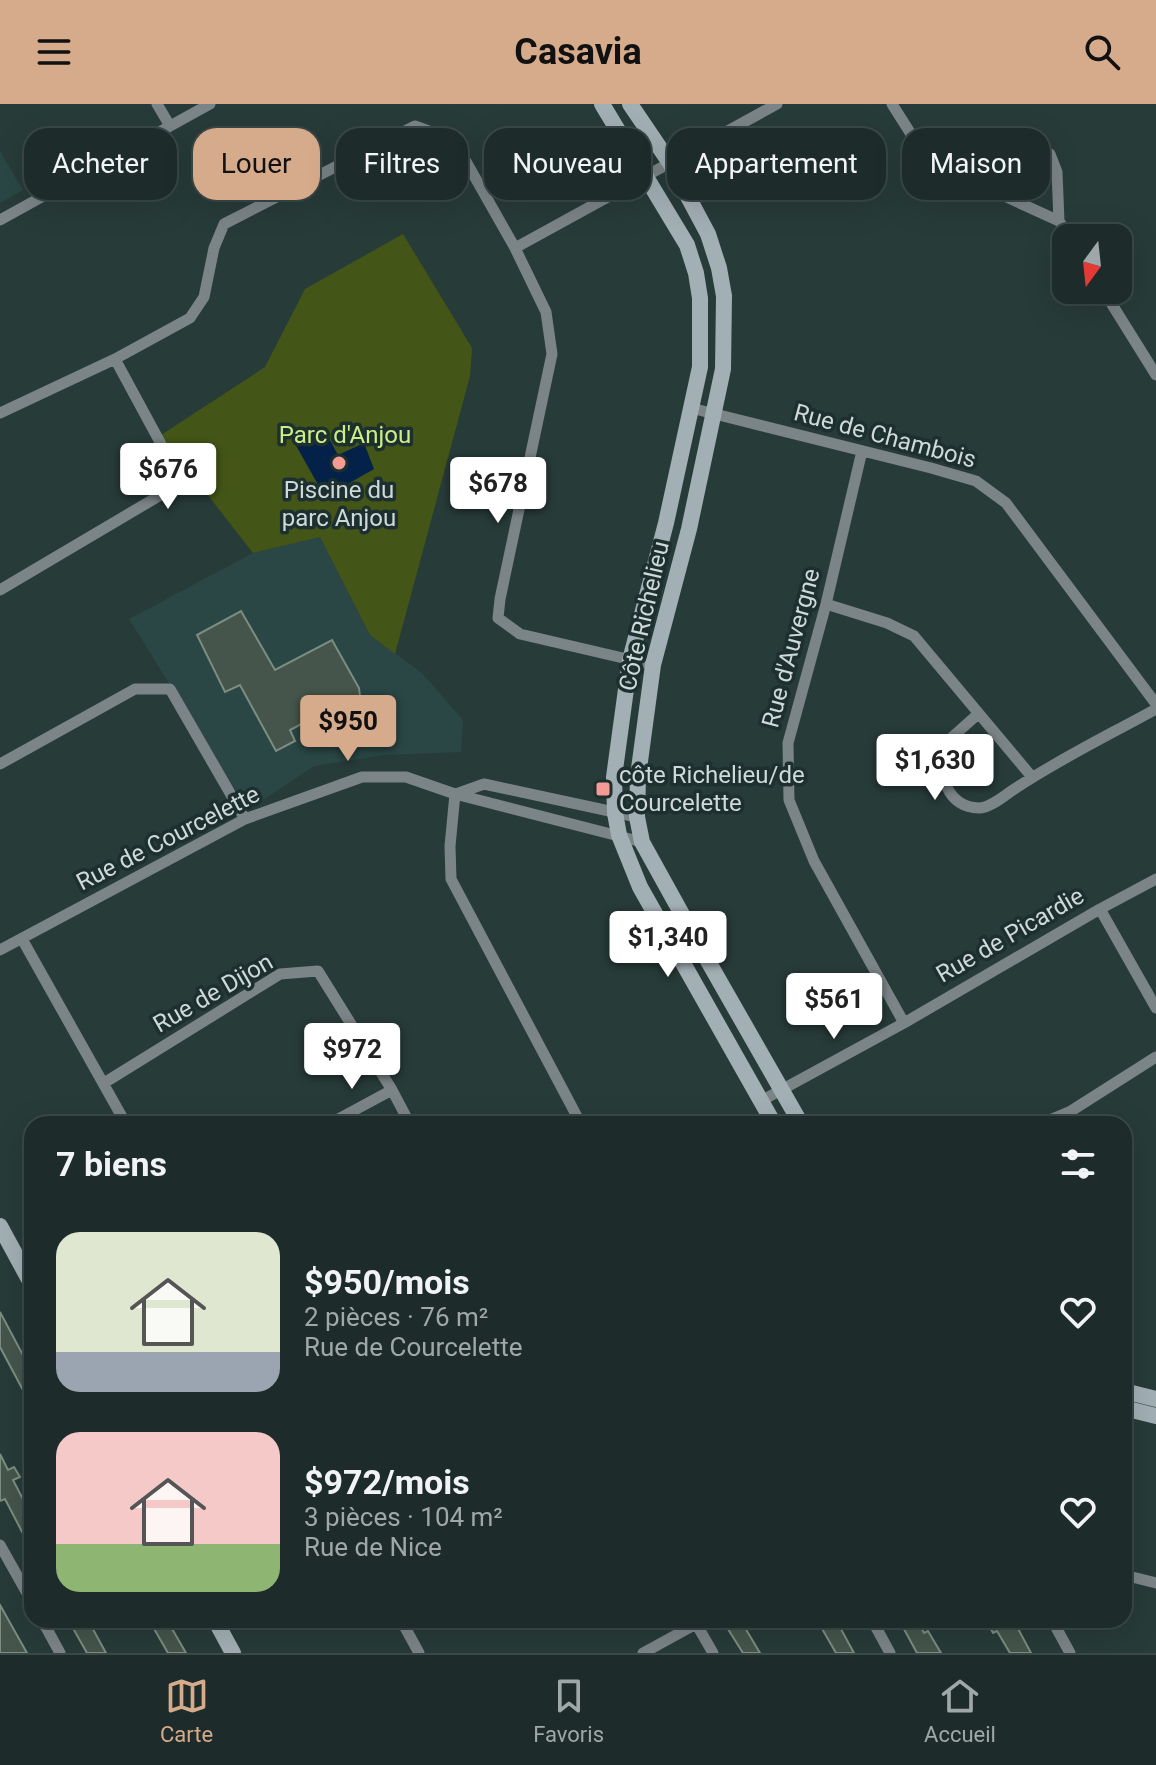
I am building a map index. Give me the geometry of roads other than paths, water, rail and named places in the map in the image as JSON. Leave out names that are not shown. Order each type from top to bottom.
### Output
[{"type":"street","points":[[157,104],[170,126]]},
{"type":"street","points":[[0,220],[210,104]]},
{"type":"street","name":"Côte Richelieu","points":[[602,104],[617,128]]},
{"type":"street","name":"Côte Richelieu","points":[[630,104],[667,159]]},
{"type":"street","points":[[733,128],[777,104]]},
{"type":"street","points":[[892,104],[907,128]]},
{"type":"street","points":[[0,413],[115,359],[190,318],[204,297],[214,248],[224,224],[415,126],[445,137],[464,158],[515,248],[546,312],[552,354],[498,618],[520,634],[653,665]]},
{"type":"street","points":[[1050,154],[1057,172],[1061,224]]},
{"type":"street","name":"Côte Richelieu","points":[[651,183],[687,245],[696,273],[700,298],[700,367],[666,523],[630,660],[614,777],[615,813],[619,835],[647,900],[769,1116]]},
{"type":"street","points":[[515,248],[603,200]]},
{"type":"street","name":"Côte Richelieu","points":[[690,200],[708,234],[719,268],[724,296],[723,369],[689,529],[653,665],[638,776],[637,817],[642,842],[796,1116]]},
{"type":"street","points":[[1013,200],[1059,221]]},
{"type":"street","points":[[1112,304],[1156,375]]},
{"type":"street","points":[[0,590],[169,490],[174,468],[115,359]]},
{"type":"street","name":"Rue de Chambois","points":[[691,408],[976,481],[1006,503],[1156,706]]},
{"type":"street","name":"Rue d'Auvergne","points":[[862,451],[826,604],[788,743],[789,800],[814,861],[904,1023]]},
{"type":"street","points":[[826,604],[887,623],[914,636],[1032,777]]},
{"type":"street","points":[[0,764],[135,689],[170,689],[245,819]]},
{"type":"street","points":[[978,714],[940,748],[941,774],[958,802],[983,808],[1156,706]]},
{"type":"street","name":"Rue de Courcelette","points":[[0,950],[245,819],[362,777],[406,777],[455,794],[642,842]]},
{"type":"street","points":[[577,1116],[451,879],[450,846],[455,794],[484,784],[637,817]]},
{"type":"street","name":"Rue de Picardie","points":[[761,1101],[1156,879]]},
{"type":"street","points":[[1100,909],[1156,1008]]},
{"type":"street","points":[[22,939],[122,1116]]},
{"type":"street","name":"Rue de Dijon","points":[[104,1083],[280,974],[318,971],[406,1116]]},
{"type":"street","points":[[1059,1116],[1156,1057]]},
{"type":"street","points":[[344,1116],[392,1090]]},
{"type":"street","points":[[1069,1116],[1071,1111]]},
{"type":"street","points":[[0,1226],[24,1270]]},
{"type":"street","points":[[1132,1395],[1155,1408]]},
{"type":"street","points":[[1132,1408],[1155,1408]]},
{"type":"street","points":[[0,1545],[24,1588]]},
{"type":"street","points":[[1132,1577],[1156,1583]]},
{"type":"street","points":[[46,1628],[60,1653]]},
{"type":"street","points":[[219,1628],[233,1653]]},
{"type":"street","points":[[406,1628],[419,1653]]},
{"type":"street","points":[[643,1653],[685,1628]]},
{"type":"street","points":[[698,1628],[713,1653]]},
{"type":"street","points":[[876,1628],[890,1653]]},
{"type":"street","points":[[1056,1628],[1070,1653]]},
{"type":"water","name":"Piscine du parc Anjou","points":[[323,427],[338,455],[364,443],[374,469],[325,497],[294,442]]},
{"type":"place","name":"Piscine du parc Anjou","points":[[339,463]]},
{"type":"place","name":"côte Richelieu/de Courcelette","points":[[603,789]]},
{"type":"park label","name":"Parc d'Anjou","points":[[345,435]]}]
